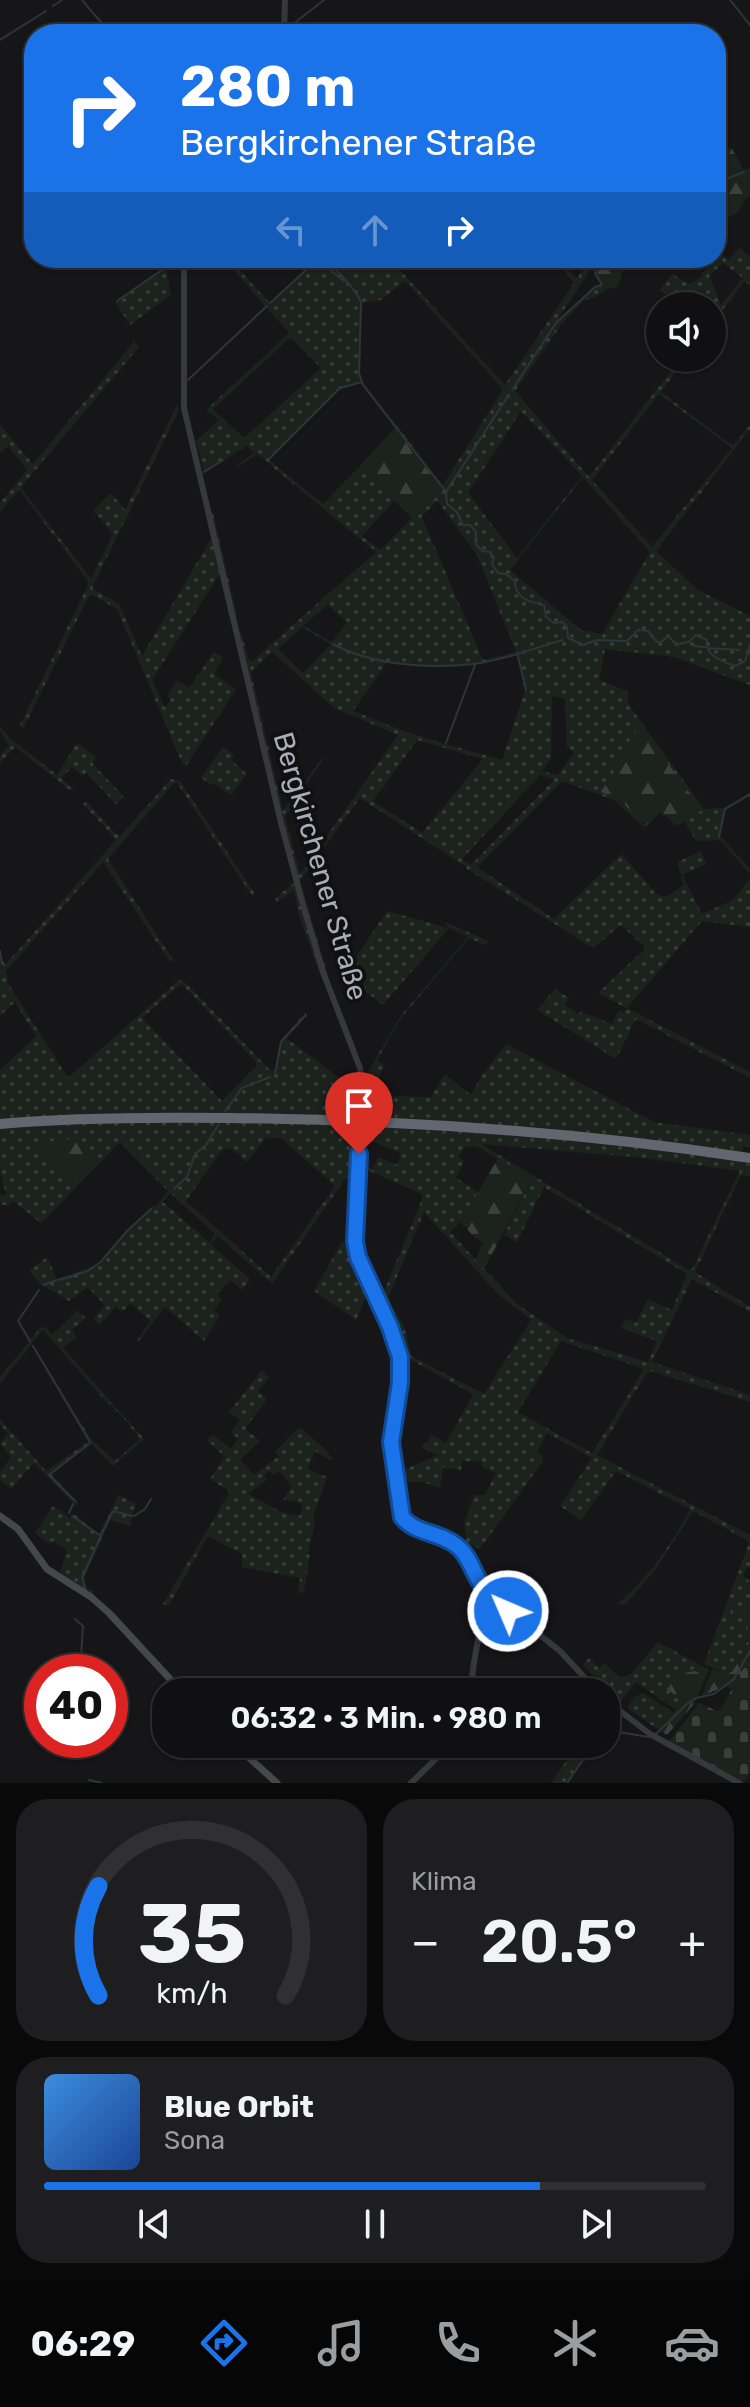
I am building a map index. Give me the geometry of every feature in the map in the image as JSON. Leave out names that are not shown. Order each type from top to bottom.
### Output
[{"type":"highway","points":[[0,1117],[112,1112],[337,1113],[518,1124],[750,1151]]},
{"type":"highway","points":[[0,1124],[224,1114],[487,1128],[750,1158]]},
{"type":"main road","points":[[0,1516],[18,1529],[47,1569],[91,1597],[109,1613],[169,1678]]},
{"type":"main road","points":[[249,1758],[277,1783]]},
{"type":"street","points":[[284,24],[285,0]]},
{"type":"street","name":"Bergkirchener Straße","points":[[184,268],[184,408],[281,823],[314,945],[360,1068],[363,1087],[355,1241],[362,1270],[390,1327],[400,1357],[400,1383],[391,1442],[400,1510],[408,1524],[457,1545],[491,1597]]},
{"type":"street","points":[[472,1678],[485,1607],[491,1597],[560,1651],[585,1678]]},
{"type":"street","points":[[620,1710],[654,1736],[739,1783]]},
{"type":"street","points":[[411,1783],[437,1758]]},
{"type":"green space","points":[[731,147],[744,170],[750,168],[750,196],[738,212],[726,218],[726,150]]},
{"type":"green space","points":[[739,248],[750,256],[750,284],[744,282],[726,306],[726,299],[743,278],[726,265],[726,258],[729,260]]},
{"type":"green space","points":[[166,268],[171,295],[130,325],[115,302]]},
{"type":"green space","points":[[232,268],[238,268],[270,303],[306,268],[398,268],[505,385],[574,283],[561,268],[567,268],[578,277],[584,268],[591,268],[557,320],[595,286],[601,285],[606,290],[584,300],[561,325],[515,391],[589,477],[670,372],[676,372],[661,392],[733,446],[750,425],[656,551],[698,590],[750,616],[750,685],[674,657],[605,649],[599,680],[627,691],[629,705],[704,809],[723,808],[750,793],[750,796],[725,810],[720,836],[750,869],[750,874],[720,840],[696,841],[683,819],[701,811],[614,771],[616,797],[646,829],[614,800],[562,781],[477,867],[554,919],[621,854],[658,895],[666,897],[684,885],[677,862],[701,851],[706,864],[682,875],[702,914],[733,900],[750,878],[750,927],[702,921],[627,1008],[750,1072],[750,1078],[636,1019],[616,1059],[537,1010],[555,989],[569,998],[565,1005],[578,1014],[581,1012],[612,1024],[619,1010],[623,1012],[626,1008],[598,993],[646,948],[621,925],[593,948],[360,798],[300,881],[328,975],[321,977],[299,915],[294,891],[277,902],[275,898],[294,883],[234,634],[241,632],[249,660],[252,661],[376,552],[257,454],[238,467],[254,453],[247,446],[204,473],[196,441],[219,420],[206,410],[289,333]],"holes":[[[405,281],[503,389],[443,485],[363,382],[360,373],[362,303],[381,300]],[[291,337],[321,368],[244,438],[213,409]],[[361,383],[441,487],[381,550],[362,536],[394,501],[359,467],[323,504],[269,460],[340,389]],[[659,394],[732,448],[652,547],[592,480]],[[521,411],[582,476],[517,558],[468,493]],[[583,477],[650,552],[602,634],[581,630],[510,570]],[[437,500],[477,555],[516,652],[483,660],[422,517]],[[328,605],[347,623],[332,642],[303,626]],[[302,627],[331,644],[303,673],[278,649]],[[272,652],[334,708],[398,735],[300,874],[285,816],[324,759],[283,811],[251,672]],[[517,654],[525,690],[502,760],[446,744],[476,665]],[[388,661],[418,666],[474,665],[445,744],[353,711]],[[552,696],[565,699],[567,747],[574,752],[558,775],[542,771],[551,758]],[[417,740],[483,759],[422,833],[373,801]],[[540,775],[553,779],[471,865],[462,859]]]},
{"type":"green space","points":[[591,268],[626,268],[618,286],[606,290]]},
{"type":"green space","points":[[708,268],[718,268],[709,276],[716,292],[660,290],[672,274],[689,284],[703,276]]},
{"type":"green space","points":[[133,340],[139,347],[22,489],[91,579],[113,534],[93,510],[111,493],[125,510],[178,403],[178,412],[92,588],[119,604],[142,656],[211,539],[206,517],[213,512],[237,616],[230,618],[219,575],[152,680],[165,708],[171,699],[167,696],[177,680],[189,688],[214,652],[223,658],[214,674],[236,689],[186,766],[182,763],[117,609],[92,595],[23,729],[20,725],[88,581],[20,491],[0,512],[0,503],[27,470],[8,446],[0,453],[0,425],[33,464]]},
{"type":"green space","points":[[395,428],[441,487],[412,518],[359,467]]},
{"type":"green space","points":[[640,725],[702,810],[677,826],[661,812],[646,826],[619,799],[601,792],[614,772],[610,767]]},
{"type":"green space","points":[[0,726],[11,739],[57,775],[77,743],[96,757],[92,763],[124,797],[116,804],[86,772],[83,776],[72,767],[61,778],[73,788],[71,791],[15,747],[0,763],[0,756],[9,745]]},
{"type":"green space","points":[[223,747],[234,755],[231,760],[247,774],[231,795],[201,778]]},
{"type":"green space","points":[[171,779],[180,781],[255,894],[252,896],[177,783],[174,783],[108,859],[173,960],[170,962],[103,862],[6,971],[8,983],[68,1078],[179,980],[186,983],[271,1071],[275,1069],[280,1041],[306,1012],[307,1015],[286,1038],[349,1085],[364,1079],[400,1017],[468,937],[449,928],[383,1005],[344,975],[387,911],[448,928],[445,922],[489,941],[485,945],[469,938],[401,1018],[377,1060],[385,1066],[371,1091],[384,1096],[431,1097],[445,1074],[471,1095],[506,1044],[654,1122],[750,1135],[750,1147],[743,1146],[741,1162],[750,1164],[750,1176],[741,1175],[695,1272],[750,1307],[750,1312],[692,1279],[652,1362],[750,1395],[750,1402],[651,1371],[646,1374],[597,1455],[750,1535],[750,1568],[746,1568],[743,1577],[750,1581],[750,1610],[733,1612],[747,1616],[749,1643],[732,1672],[725,1673],[704,1664],[749,1543],[745,1539],[693,1511],[656,1569],[625,1605],[617,1604],[658,1560],[690,1509],[616,1471],[581,1520],[560,1506],[592,1458],[547,1433],[537,1452],[543,1456],[543,1461],[480,1549],[470,1544],[468,1555],[464,1520],[474,1495],[485,1495],[496,1473],[482,1467],[482,1462],[462,1461],[461,1470],[443,1467],[440,1488],[423,1482],[399,1482],[397,1473],[438,1455],[422,1448],[424,1443],[431,1434],[446,1443],[473,1394],[409,1359],[397,1362],[388,1328],[368,1293],[356,1320],[314,1291],[342,1242],[352,1248],[352,1176],[345,1179],[272,1284],[218,1236],[211,1245],[250,1279],[242,1290],[230,1280],[217,1294],[222,1300],[214,1310],[220,1316],[204,1341],[165,1307],[138,1342],[150,1321],[130,1303],[122,1312],[116,1307],[99,1325],[93,1318],[105,1306],[88,1287],[69,1301],[42,1285],[29,1271],[47,1257],[57,1279],[95,1266],[168,1191],[120,1142],[41,1223],[13,1201],[8,1206],[0,1204],[0,1195],[6,1195],[0,1171],[0,1070],[36,1036],[15,1002],[0,1016],[0,952],[5,965],[115,841],[83,804],[86,801],[117,835],[121,835]],"holes":[[[180,985],[256,1062],[256,1066],[222,1101],[142,1018]],[[266,1138],[281,1138],[335,1186],[271,1277],[186,1201],[221,1151],[227,1148],[247,1162]],[[364,1138],[401,1153],[397,1165],[378,1157],[373,1169],[362,1164]],[[73,1139],[95,1163],[75,1184],[46,1142]],[[481,1144],[645,1158],[740,1171],[689,1270]],[[476,1146],[532,1179],[504,1235],[517,1242],[544,1187],[687,1274],[672,1310],[648,1299],[636,1323],[625,1319],[621,1328],[657,1341],[648,1362],[567,1338],[517,1304],[450,1232],[461,1222],[478,1192],[456,1178],[464,1161],[458,1157],[465,1147]],[[365,1169],[423,1197],[382,1296],[378,1297],[367,1272],[360,1238]],[[170,1193],[215,1234],[210,1243],[163,1202]],[[424,1212],[497,1293],[531,1320],[484,1394],[411,1356],[405,1328],[388,1298]],[[561,1341],[642,1368],[592,1453],[518,1412]]]},
{"type":"green space","points":[[73,1139],[95,1164],[75,1184],[40,1149],[46,1142]]},
{"type":"green space","points":[[498,1158],[532,1179],[484,1269],[475,1260],[483,1243],[461,1222]]},
{"type":"green space","points":[[77,1311],[86,1318],[72,1330],[77,1337],[63,1348],[144,1439],[113,1466],[91,1444],[50,1473],[78,1503],[76,1506],[34,1463],[11,1489],[0,1480],[0,1472],[11,1457],[0,1443],[8,1434],[0,1419],[46,1471],[89,1441],[31,1345],[0,1383],[0,1377],[40,1328],[46,1327],[52,1335]],"holes":[[[43,1330],[140,1439],[115,1461],[91,1439],[32,1343]]]},
{"type":"green space","points":[[262,1370],[269,1377],[258,1392],[267,1399],[245,1429],[260,1441],[240,1460],[254,1475],[279,1456],[275,1452],[299,1427],[332,1458],[331,1461],[315,1451],[308,1469],[327,1477],[313,1517],[315,1523],[304,1591],[298,1593],[300,1578],[242,1567],[242,1554],[208,1536],[169,1605],[163,1604],[230,1492],[210,1479],[225,1457],[207,1440],[213,1435],[231,1449],[238,1439],[231,1432],[240,1420],[229,1412]],"holes":[[[269,1471],[274,1475],[279,1471],[292,1486],[283,1499],[303,1504],[300,1516],[281,1512],[248,1494],[267,1480],[264,1476]]]},
{"type":"green space","points":[[119,1495],[136,1504],[130,1526],[110,1520],[84,1578],[87,1588],[95,1591],[92,1594],[60,1573],[67,1550],[53,1541],[50,1544],[35,1533],[53,1506],[70,1518],[74,1514],[99,1534]]},
{"type":"green space","points":[[735,1605],[750,1610],[750,1657],[732,1689],[726,1686],[702,1696],[712,1669],[732,1672],[749,1644],[747,1617],[732,1612]]},
{"type":"green space","points":[[658,1642],[709,1670],[706,1676],[689,1672],[672,1684],[668,1689],[683,1701],[676,1710],[636,1682],[620,1703],[620,1678],[631,1674]]},
{"type":"green space","points":[[750,1657],[750,1772],[744,1783],[669,1742],[699,1703],[717,1711],[721,1709]]},
{"type":"green space","points":[[589,1658],[599,1668],[605,1663],[620,1678],[596,1678],[583,1665]]},
{"type":"green space","points":[[695,1671],[706,1676],[694,1704],[667,1735],[659,1730],[683,1701],[667,1689],[679,1674]]},
{"type":"green space","points":[[643,1693],[674,1713],[659,1730],[627,1708],[634,1697]]},
{"type":"green space","points":[[568,1758],[588,1758],[585,1761],[582,1759],[566,1783],[551,1783]]},
{"type":"waterway","points":[[53,6],[62,0]]},
{"type":"waterway","points":[[82,0],[102,24]]},
{"type":"waterway","points":[[293,24],[324,0]]},
{"type":"waterway","points":[[730,0],[750,25]]},
{"type":"waterway","points":[[25,24],[46,11]]},
{"type":"waterway","points":[[0,40],[24,25]]},
{"type":"waterway","points":[[726,179],[744,172]]},
{"type":"waterway","points":[[117,301],[165,268]]},
{"type":"waterway","points":[[270,303],[308,268]]},
{"type":"waterway","points":[[327,268],[344,281]]},
{"type":"waterway","points":[[333,268],[361,302],[359,373],[363,385],[446,492],[447,504],[457,512],[463,525],[470,525],[476,532],[476,544],[482,551],[490,552],[494,558],[492,564],[498,573],[506,574],[515,581],[520,596],[544,605],[546,617],[554,623],[562,622],[567,627],[568,638],[583,645],[597,640],[627,641],[638,630],[648,631],[657,642],[668,636],[677,645],[690,641],[696,635],[707,640],[708,650],[715,657],[735,666],[745,661],[750,644]]},
{"type":"waterway","points":[[512,390],[556,323],[595,287],[602,285],[595,273],[598,268]]},
{"type":"waterway","points":[[188,380],[267,306]]},
{"type":"waterway","points":[[269,459],[340,388],[362,382]]},
{"type":"waterway","points":[[446,492],[508,396]]},
{"type":"waterway","points":[[204,472],[223,460]]},
{"type":"waterway","points":[[333,644],[383,661],[438,666],[484,662],[563,640]]},
{"type":"waterway","points":[[694,646],[705,647]]},
{"type":"waterway","points":[[708,648],[739,650]]},
{"type":"waterway","points":[[517,652],[526,690]]},
{"type":"waterway","points":[[446,743],[475,665]]},
{"type":"waterway","points":[[719,837],[725,809],[750,794]]},
{"type":"waterway","points":[[0,951],[2,963]]},
{"type":"waterway","points":[[275,1074],[281,1042],[306,1015]]},
{"type":"waterway","points":[[223,1114],[242,1088],[270,1077]]},
{"type":"waterway","points":[[174,1189],[187,1177],[195,1154],[206,1145],[219,1124]]},
{"type":"waterway","points":[[103,1259],[151,1209]]},
{"type":"waterway","points":[[86,1272],[102,1261]]},
{"type":"waterway","points":[[74,1275],[84,1272]]},
{"type":"waterway","points":[[58,1280],[73,1276]]},
{"type":"waterway","points":[[43,1285],[55,1281]]},
{"type":"waterway","points":[[30,1341],[18,1321],[39,1290]]},
{"type":"waterway","points":[[33,1346],[90,1442]]},
{"type":"waterway","points":[[74,1500],[49,1475],[89,1444]]},
{"type":"waterway","points":[[134,1516],[145,1509],[151,1499]]},
{"type":"waterway","points":[[69,1513],[73,1504]]},
{"type":"waterway","points":[[101,1535],[113,1511],[132,1516]]},
{"type":"waterway","points":[[72,1516],[84,1524]]},
{"type":"waterway","points":[[85,1588],[82,1578],[101,1536],[86,1526]]},
{"type":"waterway","points":[[75,1619],[83,1626],[81,1654]]},
{"type":"waterway","points":[[655,1735],[687,1704],[696,1698],[714,1694],[734,1679],[750,1651]]},
{"type":"waterway","points":[[620,1732],[649,1737]]},
{"type":"waterway","points":[[567,1783],[584,1758]]},
{"type":"waterway","points":[[89,1780],[102,1783]]},
{"type":"route","points":[[359,1154],[355,1241],[358,1257],[400,1357],[400,1383],[391,1442],[402,1517],[414,1528],[439,1535],[457,1545],[485,1590],[508,1611]]}]
